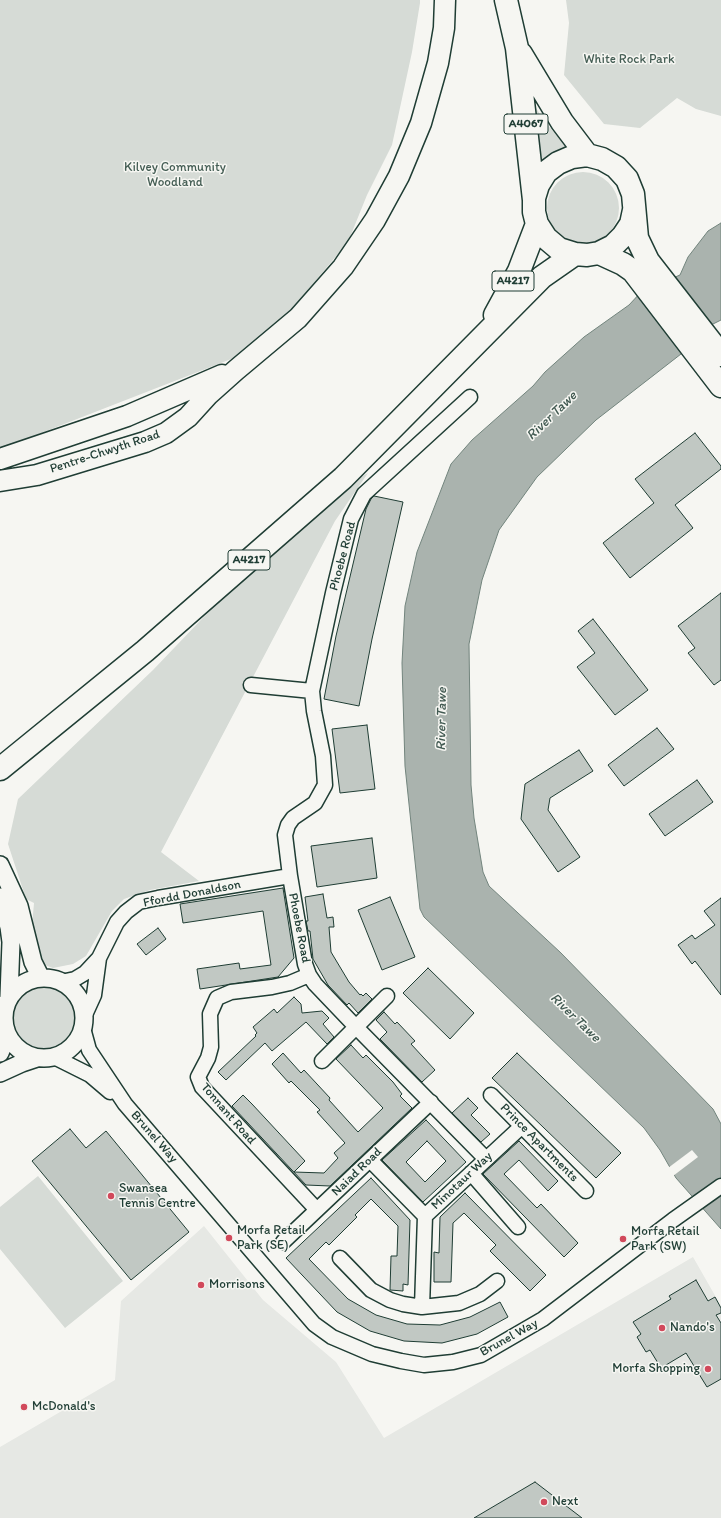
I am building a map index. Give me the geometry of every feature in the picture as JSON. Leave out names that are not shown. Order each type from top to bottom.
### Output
[{"type":"main road","name":"Pentre-Chwyth Road","points":[[0,481],[37,474],[145,442],[166,432],[188,417],[208,395],[298,318],[344,268],[375,220],[399,176],[422,123],[438,63],[444,28],[445,0]]},
{"type":"main road","name":"A4067","points":[[506,0],[517,48],[534,200],[534,212],[537,224],[546,238],[559,249],[575,254],[587,255],[599,253],[612,246],[623,236],[630,224],[634,210]]},
{"type":"main road","name":"A4067","points":[[517,48],[562,122],[587,155]]},
{"type":"main road","name":"A4067","points":[[534,200],[538,185],[546,172],[558,163],[572,157],[587,155],[602,159],[616,167],[627,179],[633,194],[640,266],[721,386]]},
{"type":"main road","name":"A4217","points":[[484,335],[519,271],[537,224]]},
{"type":"main road","points":[[599,253],[623,264],[640,266]]},
{"type":"main road","name":"A4217","points":[[0,769],[145,651],[343,478],[542,277],[575,254]]},
{"type":"main road","name":"A4067","points":[[640,266],[721,355]]},
{"type":"main road","name":"Pentre-Chwyth Road","points":[[0,459],[127,416],[174,397],[208,380],[236,370]]},
{"type":"street","name":"Phoebe Road","points":[[470,397],[364,494],[351,520],[333,593],[312,691],[314,711],[324,762],[325,785],[315,803],[292,818],[285,836],[290,876],[305,964],[309,975],[315,984],[357,1028],[486,1160]]},
{"type":"street","points":[[251,685],[312,691]]},
{"type":"street","points":[[0,865],[19,906],[33,962],[41,978]]},
{"type":"street","name":"Ffordd Donaldson","points":[[84,1022],[94,995],[100,958],[117,922],[126,912],[140,902],[290,876]]},
{"type":"street","points":[[1,904],[9,927],[11,942],[9,996],[4,1009],[3,1022],[7,1035],[14,1046],[25,1054],[37,1058]]},
{"type":"street","name":"Ffordd Donaldson","points":[[61,982],[75,979],[85,973],[100,958]]},
{"type":"street","name":"Tonnant Road","points":[[309,975],[290,984],[231,992],[217,998],[210,1014],[211,1047],[208,1058],[198,1076],[202,1087],[317,1210]]},
{"type":"street","points":[[0,1074],[22,1062],[37,1058],[54,1057],[62,1054],[72,1047],[79,1038],[84,1022],[82,1006],[78,996],[61,982],[50,978],[41,978],[28,981],[17,987],[9,996]]},
{"type":"street","points":[[322,1061],[357,1028],[387,996]]},
{"type":"street","name":"Brunel Way","points":[[84,1022],[89,1050],[124,1104],[314,1324],[332,1337],[372,1354],[424,1365],[453,1362],[482,1355],[543,1319],[673,1220],[721,1186]]},
{"type":"street","points":[[0,1053],[7,1035]]},
{"type":"street","name":"Brunel Way","points":[[54,1057],[90,1075],[124,1104]]},
{"type":"street","name":"Prince Apartments","points":[[491,1095],[586,1191]]},
{"type":"street","name":"Naiad Road","points":[[283,1242],[430,1102]]},
{"type":"street","name":"Minotaur Way","points":[[370,1160],[426,1216],[522,1126]]},
{"type":"street","points":[[471,1173],[518,1227]]},
{"type":"street","points":[[422,1307],[426,1216]]},
{"type":"street","points":[[340,1258],[371,1290],[390,1300],[422,1307],[459,1303],[480,1294],[497,1282]]},
{"type":"shaded area","points":[[204,1226],[263,1300],[336,1362],[384,1438],[693,1257],[721,1306],[721,1518],[0,1518],[0,1447],[115,1380],[121,1301]]},
{"type":"green space","name":"Kilvey Community Woodland","points":[[0,0],[420,0],[420,3],[412,52],[392,145],[367,195],[348,242],[291,310],[244,354],[0,449]]},
{"type":"green space","name":"White Rock Park","points":[[566,0],[721,0],[721,116],[696,109],[677,98],[640,128],[604,124],[564,75],[569,23]]},
{"type":"green space","points":[[527,93],[544,121],[569,149],[540,169]]},
{"type":"green space","points":[[583,172],[603,178],[613,188],[619,208],[613,228],[603,238],[583,244],[563,238],[553,228],[547,208],[553,188],[563,178]]},
{"type":"green space","points":[[368,473],[335,521],[161,852],[199,881],[150,890],[124,899],[112,911],[86,956],[73,964],[53,968],[42,964],[32,926],[34,903],[26,899],[8,844],[18,799],[153,670],[220,600],[345,486]]},
{"type":"green space","points":[[38,986],[50,986],[66,995],[73,1005],[75,1017],[73,1029],[66,1039],[50,1048],[38,1048],[27,1043],[18,1034],[13,1023],[13,1011],[18,1000],[27,991]]},
{"type":"green space","points":[[38,1176],[123,1281],[65,1328],[0,1249],[0,1207]]},
{"type":"water","name":"River Tawe","points":[[721,223],[721,320],[705,328],[681,354],[596,420],[537,477],[499,530],[482,580],[469,644],[471,785],[474,818],[483,872],[489,886],[561,953],[713,1109],[721,1124],[721,1229],[676,1178],[660,1150],[644,1128],[424,917],[420,909],[405,766],[402,663],[405,606],[417,552],[451,464],[472,440],[533,386],[545,372],[584,337],[629,305],[642,291],[680,275],[688,257],[708,231]]},
{"type":"pier","points":[[692,1150],[698,1157],[673,1176],[668,1168]]},
{"type":"building","points":[[695,433],[721,466],[721,469],[675,505],[693,528],[630,578],[603,543],[654,503],[635,479]]},
{"type":"building","points":[[374,496],[403,502],[372,639],[359,706],[324,699],[336,636],[366,509]]},
{"type":"building","points":[[721,593],[721,680],[714,685],[688,653],[695,648],[678,626]]},
{"type":"building","points":[[593,619],[648,690],[615,715],[577,667],[595,653],[578,631]]},
{"type":"building","points":[[367,725],[375,789],[340,793],[332,729]]},
{"type":"building","points":[[657,728],[674,749],[624,786],[608,765]]},
{"type":"building","points":[[579,750],[593,771],[550,798],[548,810],[580,857],[558,872],[521,819],[525,784]]},
{"type":"building","points":[[697,780],[713,802],[665,836],[649,814]]},
{"type":"building","points":[[372,838],[377,878],[317,887],[311,846]]},
{"type":"building","points":[[283,888],[294,958],[278,977],[200,989],[197,969],[239,963],[240,969],[271,965],[263,911],[183,923],[180,904]]},
{"type":"building","points":[[323,894],[327,918],[333,917],[334,927],[329,927],[331,952],[349,982],[360,995],[361,994],[363,996],[366,993],[372,999],[358,1013],[349,1003],[347,1005],[328,985],[313,959],[310,931],[308,931],[306,921],[308,921],[305,897]]},
{"type":"building","points":[[390,897],[415,957],[382,970],[358,910]]},
{"type":"building","points":[[721,898],[721,995],[695,961],[692,964],[678,945],[692,935],[695,939],[715,925],[704,911]]},
{"type":"building","points":[[158,928],[166,939],[146,955],[137,944]]},
{"type":"building","points":[[428,968],[474,1013],[450,1039],[403,993]]},
{"type":"building","points":[[294,997],[301,1004],[302,1013],[322,1011],[329,1018],[323,1024],[334,1037],[327,1044],[306,1022],[272,1051],[265,1043],[226,1080],[218,1072],[256,1036],[255,1035],[257,1033],[253,1027],[274,1009],[277,1013]]},
{"type":"building","points":[[384,1012],[395,1024],[397,1022],[415,1041],[411,1044],[435,1070],[422,1082],[380,1039],[387,1032],[376,1020]]},
{"type":"building","points":[[351,1045],[363,1058],[366,1055],[393,1082],[402,1094],[400,1096],[412,1108],[330,1186],[306,1185],[232,1106],[243,1095],[252,1104],[305,1161],[294,1172],[324,1173],[338,1158],[334,1153],[345,1143],[317,1112],[320,1110],[291,1081],[289,1083],[272,1064],[283,1053],[301,1073],[304,1070],[330,1098],[329,1100],[358,1132],[383,1108],[336,1059]]},
{"type":"building","points":[[517,1053],[621,1153],[596,1178],[492,1078]]},
{"type":"building","points":[[468,1098],[478,1108],[471,1115],[490,1134],[481,1142],[452,1113]]},
{"type":"building","points":[[426,1120],[466,1162],[423,1202],[382,1160]],"holes":[[[427,1141],[446,1161],[425,1182],[406,1162]]]},
{"type":"building","name":"Swansea Tennis Centre","points":[[70,1129],[86,1148],[106,1131],[189,1232],[131,1280],[32,1161]]},
{"type":"building","points":[[519,1141],[558,1181],[548,1191],[519,1160],[504,1174],[537,1208],[541,1204],[578,1243],[564,1257],[483,1174]]},
{"type":"building","points":[[371,1178],[410,1220],[408,1285],[403,1284],[403,1291],[390,1290],[391,1256],[397,1256],[398,1226],[371,1199],[355,1215],[357,1217],[329,1245],[326,1242],[309,1259],[348,1299],[376,1315],[407,1324],[440,1325],[470,1317],[500,1302],[508,1317],[477,1334],[442,1343],[404,1341],[370,1331],[337,1312],[286,1258]]},
{"type":"building","points":[[465,1193],[546,1275],[530,1291],[490,1251],[496,1245],[464,1213],[453,1223],[451,1282],[434,1282],[434,1252],[439,1253],[440,1217]]},
{"type":"building","points":[[696,1280],[708,1301],[715,1297],[721,1308],[721,1313],[716,1315],[721,1323],[721,1379],[707,1387],[686,1353],[661,1368],[650,1350],[646,1352],[637,1337],[641,1334],[633,1322],[671,1299],[669,1296]]},
{"type":"building","points":[[535,1482],[582,1518],[474,1518]]},
{"type":"place","name":"Swansea Tennis Centre","points":[[111,1196]]},
{"type":"place","name":"Morfa Retail Park (SE)","points":[[229,1238]]},
{"type":"place","name":"Morfa Retail Park (SW)","points":[[623,1239]]},
{"type":"place","name":"Morrisons","points":[[201,1285]]},
{"type":"place","name":"Nando's","points":[[662,1328]]},
{"type":"place","name":"Morfa Shopping","points":[[708,1369]]},
{"type":"place","name":"McDonald's","points":[[24,1407]]},
{"type":"place","name":"Next","points":[[544,1502]]}]
